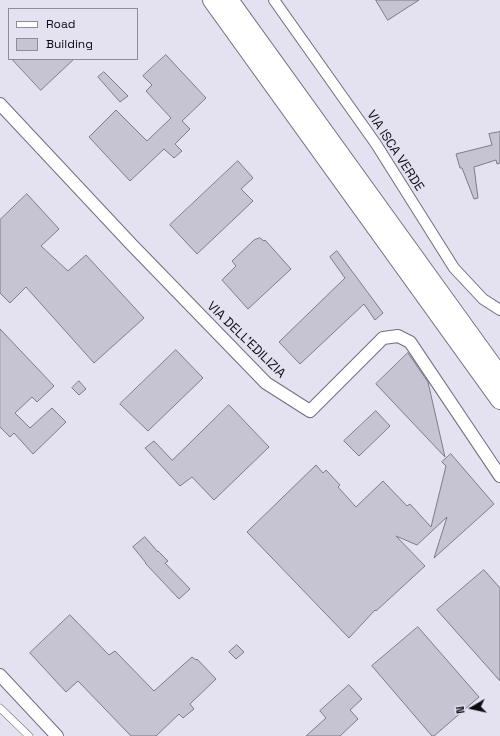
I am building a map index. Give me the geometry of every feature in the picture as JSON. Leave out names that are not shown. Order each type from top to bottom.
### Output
[{"type":"highway","points":[[212,0],[500,400]]},
{"type":"highway","points":[[229,0],[500,376]]},
{"type":"street","name":"VIA ISCA VERDE","points":[[274,0],[376,144],[454,268],[483,299],[500,310]]},
{"type":"street","name":"VIA DELL'EDILIZIA","points":[[0,104],[132,245],[266,383],[310,411],[383,338],[398,336],[410,342],[500,476]]},
{"type":"street","points":[[0,675],[57,736]]},
{"type":"street","points":[[0,708],[29,736]]},
{"type":"building","points":[[376,0],[419,0],[388,20]]},
{"type":"building","points":[[166,55],[206,98],[182,121],[190,129],[175,144],[182,151],[174,158],[164,149],[130,181],[89,137],[116,110],[147,141],[171,118],[146,91],[152,85],[143,76]]},
{"type":"building","points":[[13,60],[73,60],[41,90]]},
{"type":"building","points":[[104,72],[128,96],[120,102],[98,77]]},
{"type":"building","points":[[500,132],[500,163],[497,164],[496,160],[474,167],[478,198],[474,199],[462,168],[460,168],[456,154],[492,145],[489,134]]},
{"type":"building","points":[[238,161],[253,178],[241,189],[253,201],[197,254],[170,225]]},
{"type":"building","points":[[27,194],[59,229],[41,246],[68,271],[86,255],[144,318],[94,363],[26,287],[10,303],[0,293],[0,220]]},
{"type":"building","points":[[260,238],[264,241],[265,240],[291,269],[248,309],[222,280],[236,266],[232,261],[254,240]]},
{"type":"building","points":[[337,251],[383,313],[375,320],[364,304],[300,364],[279,342],[345,278],[330,257]]},
{"type":"building","points":[[0,329],[54,386],[37,402],[32,397],[15,413],[30,428],[52,408],[66,422],[33,454],[14,433],[10,437],[0,427]]},
{"type":"building","points":[[176,350],[203,378],[148,431],[120,404]]},
{"type":"building","points":[[408,353],[428,382],[445,457],[376,384]]},
{"type":"building","points":[[79,381],[86,389],[79,395],[72,388]]},
{"type":"building","points":[[229,405],[269,447],[214,500],[192,477],[180,486],[145,448],[154,441],[172,460]]},
{"type":"building","points":[[376,411],[390,426],[359,456],[344,441]]},
{"type":"building","points":[[451,454],[494,504],[434,558],[447,517],[417,545],[396,536],[425,566],[376,611],[375,610],[349,638],[247,532],[316,465],[323,473],[326,470],[340,485],[338,487],[356,507],[383,481],[407,506],[410,504],[431,527],[446,466],[442,462]]},
{"type":"building","points":[[145,537],[168,561],[165,563],[190,589],[179,599],[145,563],[133,547]]},
{"type":"building","points":[[484,570],[500,588],[500,681],[437,610]]},
{"type":"building","points":[[70,615],[109,655],[115,651],[154,691],[192,657],[196,660],[197,659],[216,679],[190,704],[194,709],[183,718],[179,714],[156,736],[131,736],[78,681],[66,692],[30,653]]},
{"type":"building","points":[[418,627],[479,697],[434,736],[432,736],[372,666]]},
{"type":"building","points":[[237,645],[244,652],[236,659],[229,652]]},
{"type":"building","points":[[349,685],[362,699],[350,710],[358,719],[340,736],[306,736],[326,718],[320,711]]}]
